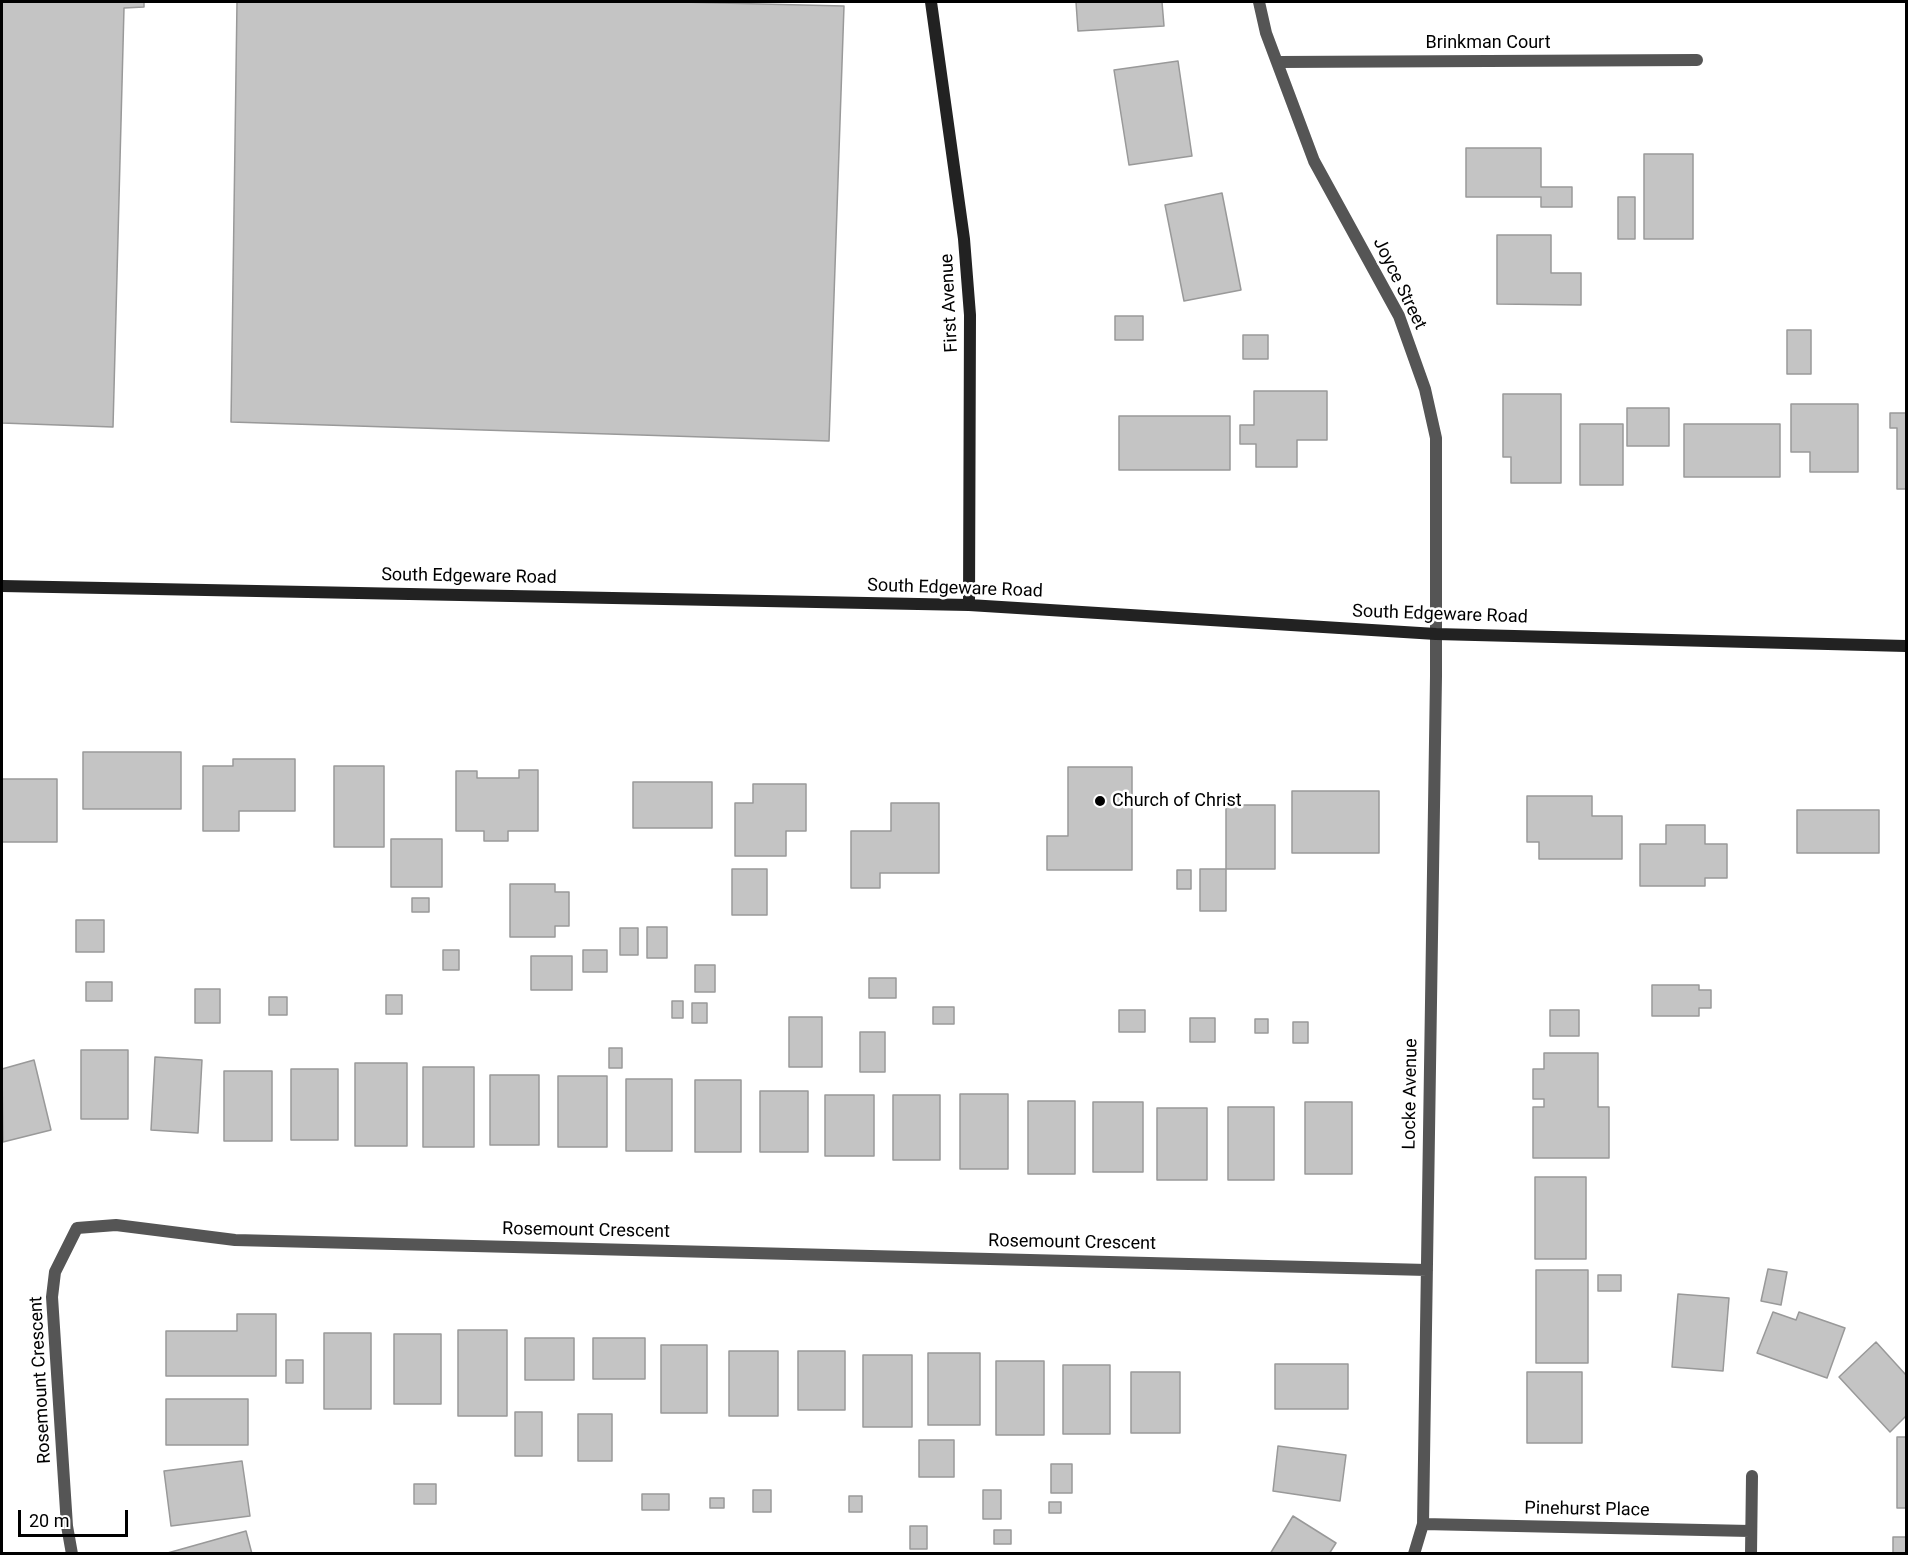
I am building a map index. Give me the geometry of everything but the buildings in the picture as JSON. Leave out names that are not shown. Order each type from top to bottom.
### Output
[{"type":"main road","name":"First Avenue","points":[[931,2],[964,238],[969,298],[969,605]]},
{"type":"main road","name":"South Edgeware Road","points":[[2,586],[969,605],[1436,634],[1906,646]]},
{"type":"street","name":"Joyce Street","points":[[1258,2],[1266,33],[1279,62],[1314,161],[1399,316],[1425,389],[1436,438],[1436,634]]},
{"type":"street","name":"Brinkman Court","points":[[1279,62],[1697,60]]},
{"type":"street","name":"Locke Avenue","points":[[1414,1554],[1423,1524],[1436,634]]},
{"type":"street","name":"Rosemount Crescent","points":[[72,1554],[67,1526],[52,1297],[55,1272],[77,1228],[116,1225],[235,1240],[1427,1270]]},
{"type":"street","points":[[1750,1554],[1752,1476]]},
{"type":"street","name":"Pinehurst Place","points":[[1423,1524],[1750,1531]]},
{"type":"place","name":"Church of Christ","points":[[1100,801]]}]
